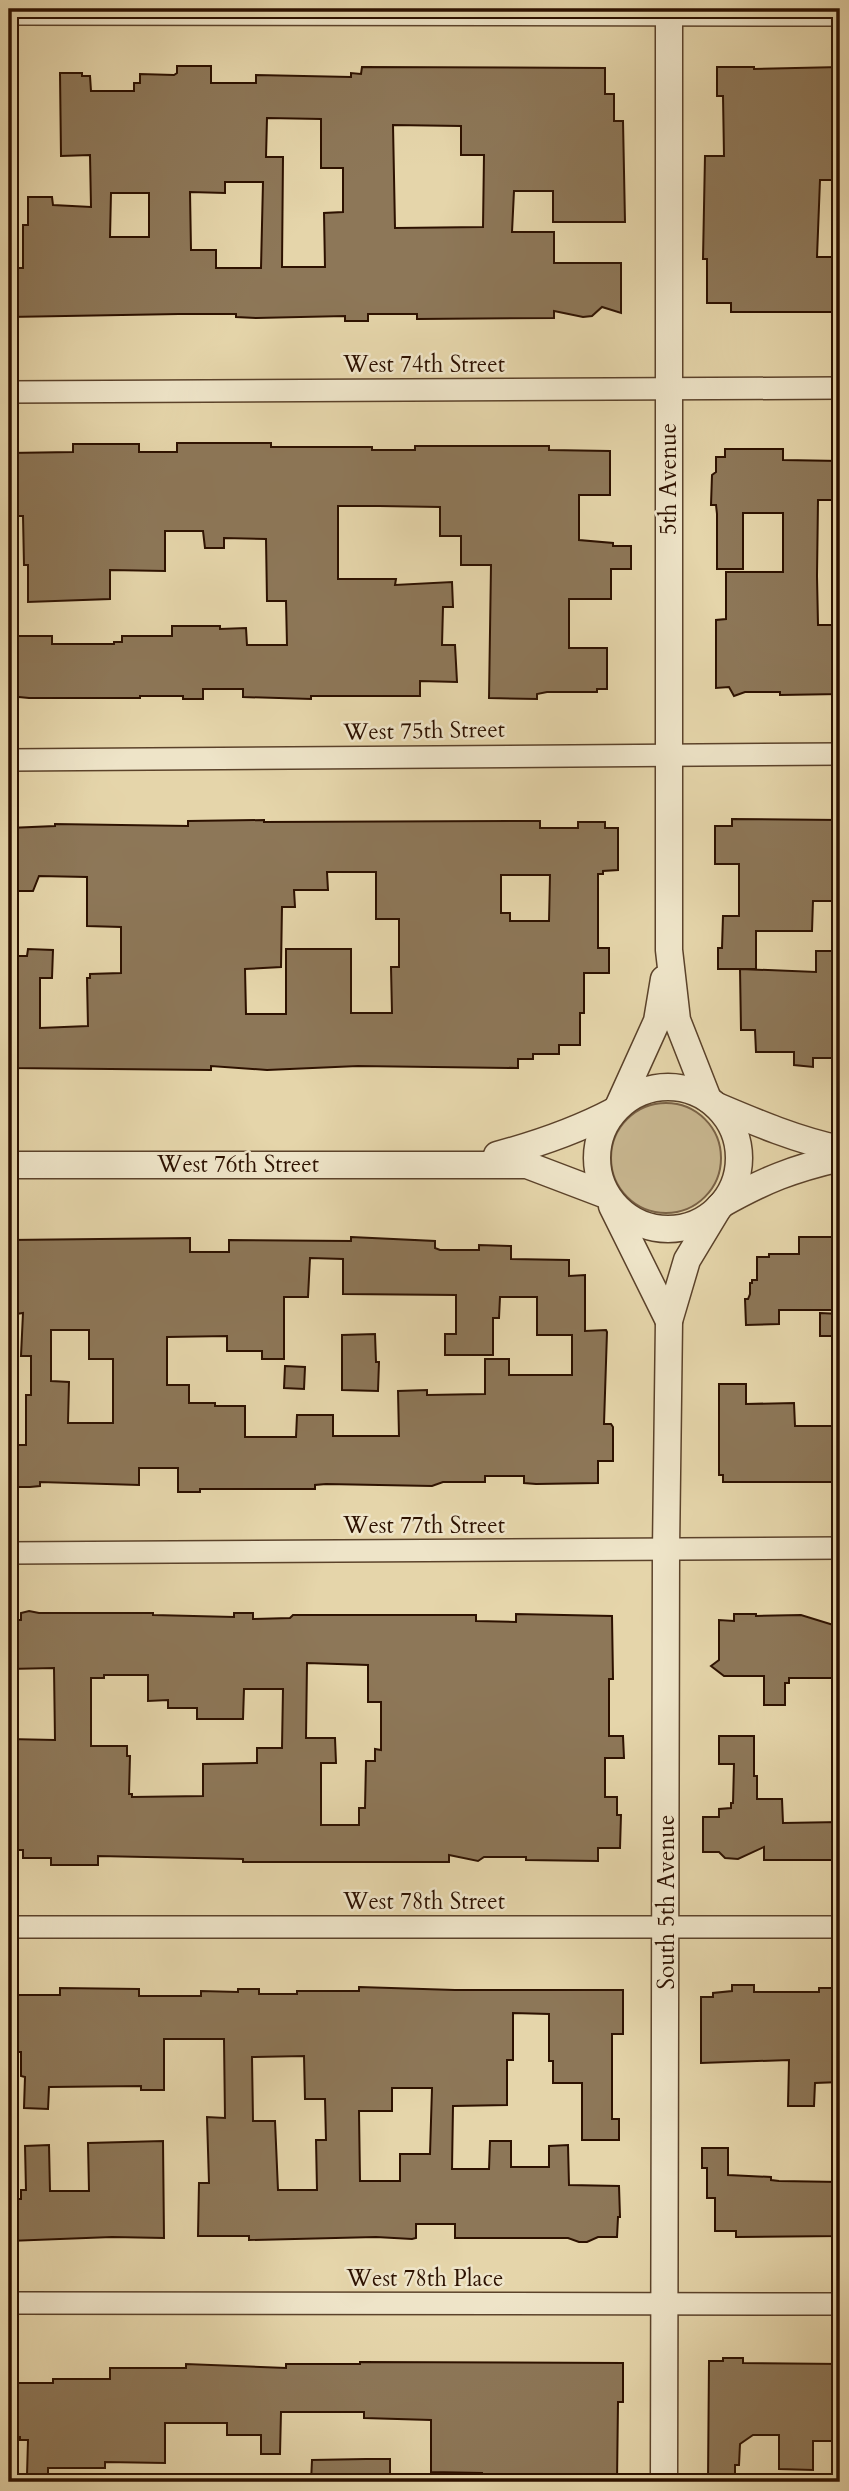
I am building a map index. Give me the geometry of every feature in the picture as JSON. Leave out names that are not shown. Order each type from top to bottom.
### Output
[{"type":"street","points":[[9,14],[669,12],[840,15]]},
{"type":"street","name":"5th Avenue","points":[[669,12],[668,950],[677,1020],[711,1102]]},
{"type":"street","name":"West 74th Street","points":[[9,392],[840,388]]},
{"type":"street","name":"West 75th Street","points":[[9,760],[840,754]]},
{"type":"street","name":"5th Avenue","points":[[617,1108],[657,1021],[668,950]]},
{"type":"street","points":[[840,1149],[777,1131],[691,1091],[672,1087],[634,1095],[617,1108],[602,1129],[596,1151],[598,1173],[607,1197],[636,1223],[662,1229],[683,1228],[700,1222],[721,1206],[765,1181],[797,1168],[840,1158]]},
{"type":"street","points":[[711,1102],[729,1122],[737,1142],[739,1164],[734,1186],[721,1206]]},
{"type":"street","name":"West 76th Street","points":[[468,1163],[545,1142],[588,1125],[617,1108]]},
{"type":"street","name":"West 76th Street","points":[[9,1165],[527,1165],[607,1197]]},
{"type":"street","name":"South 5th Avenue","points":[[607,1197],[669,1321]]},
{"type":"street","name":"South 5th Avenue","points":[[664,2482],[669,1321],[687,1260],[721,1206]]},
{"type":"street","name":"West 77th Street","points":[[9,1553],[840,1548]]},
{"type":"street","name":"West 78th Street","points":[[9,1927],[840,1927]]},
{"type":"street","name":"West 78th Place","points":[[9,2303],[840,2304]]},
{"type":"shaded area","points":[[666,1103],[687,1107],[705,1119],[717,1137],[721,1158],[717,1179],[705,1197],[687,1209],[666,1213],[645,1209],[627,1197],[615,1179],[611,1158],[615,1137],[627,1119],[645,1107]]},
{"type":"building","points":[[177,66],[211,66],[211,83],[256,83],[256,75],[351,77],[351,73],[361,74],[362,67],[605,68],[605,94],[614,94],[614,121],[623,121],[625,222],[553,222],[553,191],[514,191],[512,232],[554,232],[554,263],[621,263],[621,313],[602,307],[592,316],[583,317],[554,311],[554,318],[417,319],[417,314],[368,314],[368,321],[345,321],[345,316],[256,318],[236,317],[236,314],[9,317],[9,268],[23,268],[23,225],[28,225],[28,197],[52,197],[53,205],[91,207],[90,155],[61,156],[60,73],[82,73],[82,76],[90,76],[91,91],[134,91],[134,83],[140,83],[140,74],[177,73]],"holes":[[[267,118],[321,119],[321,168],[343,168],[343,212],[324,213],[325,267],[282,267],[283,157],[266,157]],[[393,125],[461,126],[461,155],[484,155],[483,227],[395,228]],[[225,182],[263,182],[261,268],[216,268],[216,250],[191,250],[190,192],[225,193]],[[111,193],[149,193],[149,237],[110,237]]]},
{"type":"building","points":[[717,67],[840,67],[840,180],[820,180],[817,257],[840,257],[840,312],[731,312],[731,303],[707,303],[707,259],[703,259],[705,156],[724,156],[723,96],[717,96]]},
{"type":"building","points":[[177,443],[271,443],[271,447],[372,447],[372,450],[415,450],[415,446],[549,446],[549,450],[610,451],[610,495],[579,495],[579,540],[631,546],[631,569],[611,569],[611,599],[569,599],[569,648],[607,648],[607,689],[597,689],[597,692],[547,692],[537,694],[537,699],[489,698],[491,565],[461,565],[461,536],[440,536],[440,507],[338,506],[338,579],[396,579],[395,585],[452,582],[453,607],[443,607],[442,645],[455,645],[457,682],[420,681],[420,696],[311,696],[311,699],[243,697],[243,689],[203,689],[203,699],[183,699],[183,696],[9,696],[9,636],[52,636],[52,644],[114,644],[122,642],[122,636],[172,636],[172,626],[220,626],[220,629],[246,628],[247,645],[287,645],[286,601],[267,601],[266,539],[224,538],[224,548],[205,548],[203,531],[165,531],[165,571],[110,570],[110,599],[28,602],[28,565],[24,565],[23,516],[9,516],[9,453],[73,452],[73,444],[139,444],[139,452],[177,452]]},
{"type":"building","points":[[725,449],[783,449],[783,460],[840,461],[840,500],[818,500],[817,576],[818,625],[840,625],[840,694],[780,695],[780,692],[745,692],[734,696],[729,687],[716,688],[716,620],[726,619],[726,572],[783,572],[783,513],[743,513],[743,569],[717,569],[717,514],[716,505],[711,505],[712,475],[716,472],[716,457],[725,457]]},
{"type":"building","points":[[732,819],[840,820],[840,901],[813,901],[812,931],[756,931],[756,969],[718,969],[723,916],[739,916],[739,864],[715,864],[715,826],[732,826]]},
{"type":"building","points":[[188,821],[540,821],[540,828],[578,828],[578,822],[605,822],[605,828],[618,828],[618,870],[598,874],[598,948],[609,948],[609,973],[584,973],[584,1013],[580,1013],[580,1045],[559,1045],[559,1054],[533,1054],[533,1059],[518,1059],[518,1068],[9,1068],[9,1005],[15,1005],[16,956],[27,956],[28,949],[53,950],[52,978],[40,978],[40,1028],[88,1026],[87,978],[90,978],[90,974],[121,973],[121,927],[87,926],[87,877],[39,876],[33,891],[9,891],[9,828],[55,824],[188,826]],"holes":[[[327,872],[376,872],[376,919],[399,919],[399,967],[391,967],[392,1013],[351,1013],[351,949],[286,949],[286,1014],[246,1014],[245,969],[281,967],[282,907],[295,907],[294,890],[328,890]],[[501,875],[550,875],[549,921],[510,921],[510,913],[501,913]]]},
{"type":"building","points":[[816,951],[840,951],[840,1052],[832,1052],[832,1058],[813,1058],[813,1067],[794,1065],[794,1052],[756,1052],[755,1030],[741,1030],[740,969],[816,972]]},
{"type":"building","points":[[351,1237],[435,1241],[435,1248],[440,1250],[479,1250],[479,1245],[511,1246],[511,1259],[569,1260],[569,1276],[585,1275],[585,1331],[607,1332],[604,1424],[611,1424],[613,1427],[613,1461],[598,1461],[598,1483],[536,1484],[524,1483],[524,1476],[485,1476],[485,1482],[443,1482],[432,1486],[326,1484],[315,1485],[315,1489],[200,1489],[200,1492],[178,1492],[178,1468],[139,1468],[139,1485],[40,1482],[40,1486],[9,1487],[9,1445],[26,1445],[26,1395],[31,1395],[31,1356],[21,1356],[23,1313],[9,1315],[9,1240],[190,1238],[190,1252],[229,1252],[229,1240],[351,1241]],"holes":[[[310,1258],[343,1259],[343,1294],[456,1295],[456,1334],[445,1334],[445,1355],[493,1355],[493,1318],[499,1318],[500,1297],[537,1297],[537,1335],[572,1335],[572,1375],[509,1375],[509,1359],[485,1359],[485,1394],[427,1395],[427,1390],[398,1391],[399,1436],[333,1436],[333,1415],[297,1415],[296,1437],[245,1437],[245,1406],[189,1403],[189,1385],[167,1385],[167,1337],[227,1336],[227,1351],[262,1351],[262,1359],[284,1359],[284,1297],[308,1297]],[[51,1330],[89,1330],[89,1359],[113,1359],[113,1423],[68,1423],[69,1382],[51,1381]]]},
{"type":"building","points":[[799,1237],[840,1237],[837,1310],[779,1310],[779,1324],[746,1325],[745,1299],[748,1299],[750,1294],[750,1283],[757,1280],[757,1257],[769,1257],[769,1254],[799,1254]]},
{"type":"building","points":[[820,1313],[840,1314],[840,1336],[820,1336]]},
{"type":"building","points":[[375,1334],[376,1362],[379,1362],[378,1391],[342,1390],[342,1335]]},
{"type":"building","points":[[285,1366],[305,1367],[304,1389],[284,1388]]},
{"type":"building","points":[[719,1384],[746,1384],[746,1404],[794,1403],[795,1426],[833,1426],[833,1437],[840,1437],[840,1482],[723,1482],[723,1475],[719,1475]]},
{"type":"building","points":[[21,1613],[153,1613],[234,1617],[234,1613],[253,1613],[253,1619],[290,1618],[293,1615],[476,1615],[476,1621],[516,1622],[516,1614],[612,1616],[613,1679],[609,1679],[609,1736],[623,1736],[624,1758],[605,1758],[605,1797],[617,1797],[617,1815],[621,1815],[620,1848],[598,1848],[598,1861],[484,1857],[478,1861],[449,1855],[449,1862],[243,1862],[243,1859],[98,1856],[98,1865],[51,1865],[51,1858],[23,1858],[23,1850],[9,1850],[9,1739],[55,1740],[54,1668],[9,1669],[9,1620],[21,1620]],"holes":[[[307,1663],[368,1665],[368,1702],[381,1702],[381,1750],[375,1749],[375,1761],[366,1761],[365,1808],[359,1808],[359,1825],[321,1825],[321,1763],[336,1763],[335,1738],[306,1738]],[[104,1675],[148,1675],[148,1701],[168,1700],[168,1708],[197,1708],[197,1719],[243,1719],[244,1689],[283,1689],[282,1748],[257,1748],[257,1763],[203,1764],[203,1796],[132,1797],[132,1794],[129,1794],[130,1756],[127,1756],[127,1746],[91,1746],[91,1678],[104,1678]]]},
{"type":"building","points":[[734,1614],[801,1615],[840,1627],[840,1678],[789,1678],[789,1683],[785,1683],[785,1705],[764,1705],[764,1676],[724,1676],[711,1666],[719,1660],[719,1620],[734,1621]]},
{"type":"building","points":[[719,1736],[754,1736],[757,1799],[782,1799],[783,1823],[840,1822],[840,1860],[764,1860],[764,1847],[738,1859],[725,1858],[719,1852],[703,1852],[703,1817],[719,1817],[719,1809],[731,1808],[733,1803],[734,1764],[719,1764]]},
{"type":"building","points":[[732,1985],[754,1985],[754,1992],[819,1992],[819,1988],[840,1988],[840,2082],[815,2083],[814,2106],[788,2106],[789,2060],[701,2063],[701,1997],[713,1997],[713,1993],[732,1991]]},
{"type":"building","points":[[359,1987],[623,1990],[623,2034],[612,2034],[612,2119],[619,2119],[619,2140],[582,2140],[582,2083],[553,2083],[553,2061],[549,2061],[549,2014],[513,2013],[513,2060],[507,2060],[507,2105],[453,2106],[452,2169],[489,2169],[490,2141],[511,2141],[511,2167],[549,2167],[549,2146],[568,2145],[569,2185],[619,2186],[620,2217],[617,2237],[598,2237],[587,2242],[568,2238],[455,2238],[455,2224],[416,2224],[416,2238],[412,2239],[376,2237],[249,2240],[249,2236],[198,2236],[199,2183],[209,2183],[207,2117],[225,2118],[224,2039],[164,2039],[164,2090],[141,2090],[141,2086],[49,2087],[48,2109],[24,2108],[25,2077],[21,2076],[21,2052],[9,2052],[9,1995],[60,1995],[60,1988],[139,1989],[139,1996],[201,1996],[201,1991],[238,1992],[238,1989],[259,1989],[259,1994],[359,1991]],"holes":[[[304,2056],[305,2099],[325,2099],[326,2140],[316,2140],[317,2190],[278,2190],[275,2121],[253,2121],[252,2057]],[[392,2088],[432,2088],[430,2154],[400,2154],[400,2181],[360,2181],[359,2111],[392,2111]]]},
{"type":"building","points":[[163,2141],[164,2238],[9,2241],[9,2199],[21,2199],[21,2190],[26,2190],[25,2146],[49,2145],[50,2191],[89,2191],[88,2143]]},
{"type":"building","points":[[702,2148],[728,2148],[728,2175],[771,2177],[771,2180],[779,2181],[840,2182],[840,2236],[736,2237],[736,2231],[715,2231],[715,2198],[707,2198],[707,2168],[702,2168]]},
{"type":"building","points":[[723,2358],[743,2358],[743,2363],[840,2364],[840,2437],[832,2437],[832,2441],[813,2441],[813,2470],[779,2469],[779,2435],[753,2435],[740,2444],[739,2465],[735,2465],[735,2482],[708,2482],[709,2361],[723,2361]]},
{"type":"building","points":[[623,2363],[623,2402],[618,2402],[617,2482],[482,2482],[482,2473],[431,2472],[431,2420],[364,2418],[364,2412],[281,2412],[280,2454],[261,2454],[261,2435],[227,2435],[227,2423],[165,2423],[165,2463],[105,2462],[105,2468],[48,2468],[48,2475],[27,2475],[28,2440],[9,2437],[9,2383],[53,2383],[53,2379],[110,2379],[110,2368],[186,2368],[186,2364],[286,2368],[286,2364]]},
{"type":"building","points":[[390,2459],[390,2482],[311,2482],[312,2460]]}]
